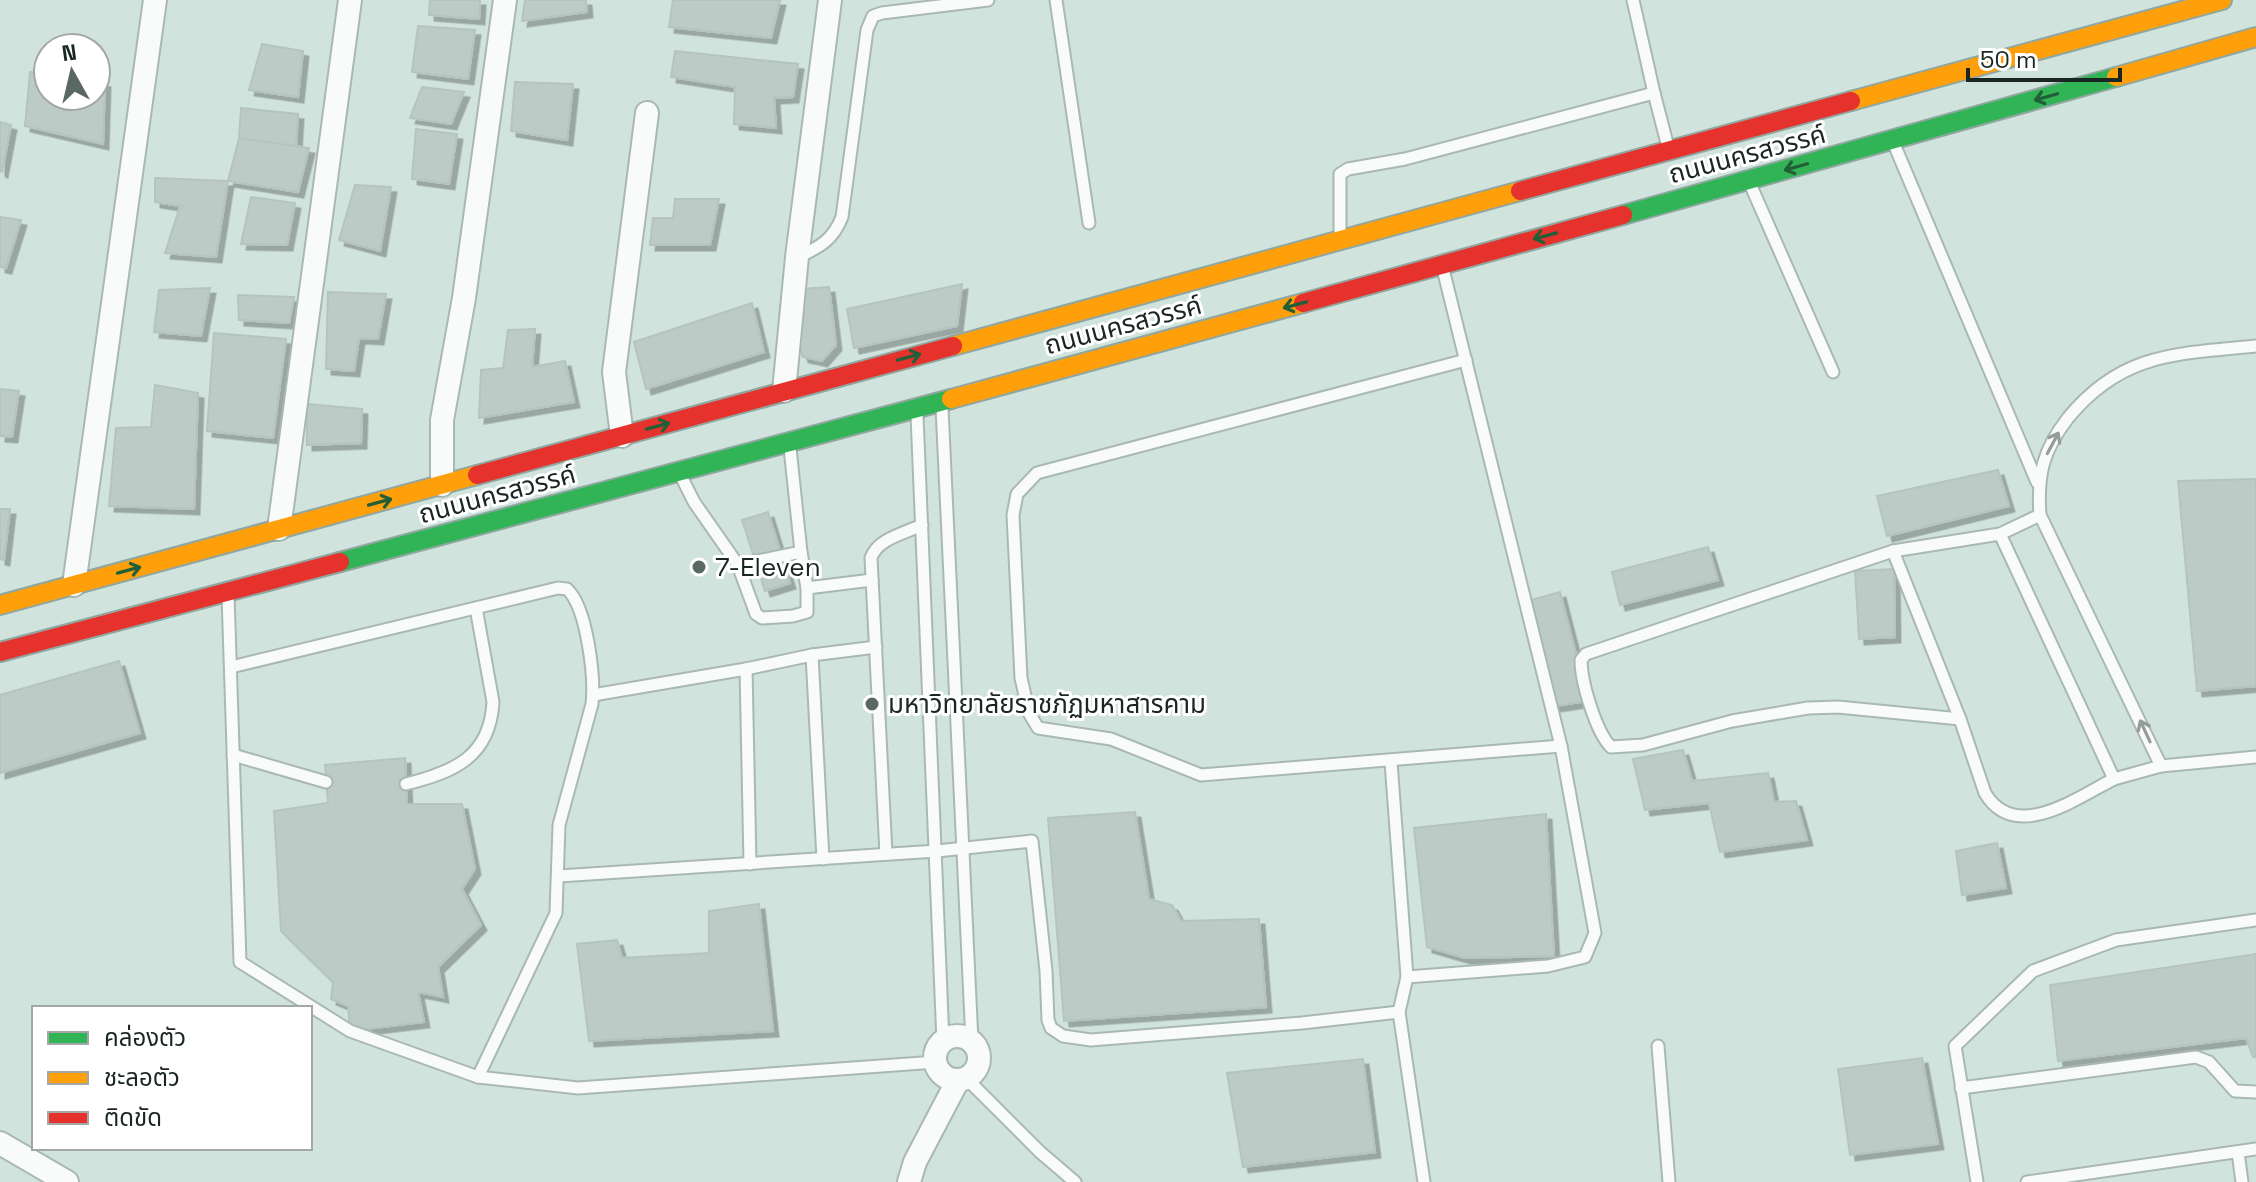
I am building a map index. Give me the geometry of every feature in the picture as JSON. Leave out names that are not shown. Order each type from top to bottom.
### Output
[{"type":"main road","name":"ถนนนครสวรรค์","points":[[0,605],[622,436],[786,404],[1340,240],[1669,150],[2157,9],[2222,0]]},
{"type":"main road","name":"ถนนนครสวรรค์","points":[[0,652],[942,402],[2256,37]]},
{"type":"main road","points":[[786,404],[790,443]]},
{"type":"street","points":[[74,585],[155,0]]},
{"type":"street","points":[[279,529],[350,0]]},
{"type":"street","points":[[442,485],[442,420],[464,298],[505,0]]},
{"type":"street","points":[[786,404],[797,257],[830,0]]},
{"type":"street","points":[[622,436],[614,372],[647,113]]},
{"type":"street","points":[[909,1182],[915,1162],[962,1079],[972,1074],[979,1063],[972,1042],[961,1036],[939,1052],[944,1075],[962,1079]]},
{"type":"street","points":[[0,1143],[67,1182]]},
{"type":"lane","points":[[797,257],[832,238],[842,217],[867,30],[873,16],[988,0]]},
{"type":"lane","points":[[1056,0],[1089,223]]},
{"type":"lane","points":[[1633,0],[1669,150]]},
{"type":"lane","points":[[1340,240],[1339,184],[1344,171],[1405,159],[1654,93]]},
{"type":"lane","points":[[1892,140],[2038,482],[2040,515],[2161,766]]},
{"type":"lane","points":[[1749,180],[1833,372]]},
{"type":"lane","points":[[1407,977],[1548,966],[1585,957],[1595,933],[1561,746],[1442,264]]},
{"type":"lane","points":[[2038,482],[2047,451],[2061,427],[2092,391],[2109,378],[2175,354],[2256,346]]},
{"type":"lane","points":[[1466,360],[1037,473],[1017,494],[1013,515],[1021,678],[1029,713],[1038,728],[1111,739],[1201,775],[1561,746]]},
{"type":"lane","points":[[942,402],[972,1042]]},
{"type":"lane","points":[[312,1007],[350,1031],[478,1077],[578,1088],[939,1052],[937,851],[916,408]]},
{"type":"lane","points":[[680,473],[694,502],[738,565],[756,614],[762,618],[793,616],[807,612],[807,588],[790,443]]},
{"type":"lane","points":[[1960,719],[1838,707],[1808,708],[1732,721],[1643,745],[1610,747],[1601,733],[1583,678],[1581,660],[1586,654],[1893,551],[2000,534],[2040,515]]},
{"type":"lane","points":[[886,854],[871,558],[876,547],[922,525]]},
{"type":"lane","points":[[2000,534],[2114,779]]},
{"type":"lane","points":[[1893,551],[1960,719],[1985,793],[1991,803],[2001,810],[2017,816],[2046,813],[2114,779],[2161,766],[2256,757]]},
{"type":"lane","points":[[738,565],[801,552]]},
{"type":"lane","points":[[807,588],[872,580]]},
{"type":"lane","points":[[231,667],[558,588],[567,589],[576,599],[594,677],[593,695],[560,815],[556,913],[478,1077]]},
{"type":"lane","points":[[228,591],[240,962],[310,1006]]},
{"type":"lane","points":[[406,784],[453,769],[472,755],[486,736],[493,702],[476,608]]},
{"type":"lane","points":[[593,695],[812,655],[876,647]]},
{"type":"lane","points":[[812,655],[823,859]]},
{"type":"lane","points":[[746,669],[750,864]]},
{"type":"lane","points":[[233,755],[326,782]]},
{"type":"lane","points":[[1391,762],[1407,977],[1399,1012],[1424,1182]]},
{"type":"lane","points":[[559,876],[937,851],[1032,841],[1048,1020],[1051,1028],[1063,1036],[1091,1040],[1399,1012]]},
{"type":"lane","points":[[1977,1182],[1955,1046],[2033,971],[2116,940],[2256,920]]},
{"type":"lane","points":[[1658,1046],[1669,1182]]},
{"type":"lane","points":[[1961,1088],[2187,1057],[2209,1062],[2235,1091],[2256,1092]]},
{"type":"lane","points":[[962,1079],[1075,1182]]},
{"type":"lane","points":[[2027,1182],[2256,1149]]},
{"type":"lane","points":[[2238,1152],[2242,1182]]},
{"type":"building","points":[[430,0],[480,0],[479,19],[429,15]]},
{"type":"building","points":[[525,0],[586,0],[587,12],[522,21]]},
{"type":"building","points":[[673,0],[780,0],[771,38],[669,27]]},
{"type":"building","points":[[418,26],[475,30],[468,79],[412,72]]},
{"type":"building","points":[[262,44],[303,51],[298,97],[249,90]]},
{"type":"building","points":[[675,51],[798,64],[793,97],[774,98],[776,128],[734,124],[735,87],[671,77]]},
{"type":"building","points":[[30,72],[32,112],[104,112],[103,144],[25,126]]},
{"type":"building","points":[[515,82],[573,84],[567,140],[511,131]]},
{"type":"building","points":[[422,87],[464,92],[451,124],[410,118]]},
{"type":"building","points":[[241,108],[298,114],[296,147],[239,138]]},
{"type":"building","points":[[0,122],[11,125],[2,172],[0,171]]},
{"type":"building","points":[[416,129],[457,134],[449,184],[412,179]]},
{"type":"building","points":[[239,138],[309,148],[298,192],[228,181]]},
{"type":"building","points":[[155,178],[228,181],[216,257],[165,253],[180,206],[155,202]]},
{"type":"building","points":[[355,185],[391,187],[380,251],[339,240]]},
{"type":"building","points":[[251,197],[295,203],[287,245],[241,244]]},
{"type":"building","points":[[675,199],[719,199],[710,245],[650,245],[653,218],[673,218]]},
{"type":"building","points":[[0,217],[21,220],[6,268],[0,267]]},
{"type":"building","points":[[962,284],[957,326],[854,348],[847,309]]},
{"type":"building","points":[[829,287],[836,345],[822,361],[803,357],[793,327],[801,289]]},
{"type":"building","points":[[210,288],[201,336],[154,332],[159,290]]},
{"type":"building","points":[[328,292],[386,294],[378,339],[359,338],[354,371],[326,369]]},
{"type":"building","points":[[238,295],[294,297],[289,323],[239,320]]},
{"type":"building","points":[[752,303],[764,352],[646,389],[634,342]]},
{"type":"building","points":[[535,329],[532,367],[565,361],[574,402],[479,418],[481,370],[503,368],[508,330]]},
{"type":"building","points":[[214,333],[286,339],[273,438],[207,431]]},
{"type":"building","points":[[155,385],[198,393],[194,509],[109,506],[116,428],[151,427]]},
{"type":"building","points":[[0,389],[19,391],[12,437],[0,436]]},
{"type":"building","points":[[307,404],[362,409],[361,443],[307,445]]},
{"type":"building","points":[[1998,470],[2009,506],[1887,536],[1877,496]]},
{"type":"building","points":[[2256,479],[2256,686],[2197,691],[2178,481]]},
{"type":"building","points":[[0,509],[10,509],[4,560],[0,559]]},
{"type":"building","points":[[768,512],[790,583],[765,591],[742,520]]},
{"type":"building","points":[[1708,547],[1718,580],[1620,605],[1612,572]]},
{"type":"building","points":[[1894,569],[1895,637],[1859,639],[1855,571]]},
{"type":"building","points":[[1560,592],[1588,701],[1554,706],[1531,600]]},
{"type":"building","points":[[119,661],[140,733],[0,773],[0,695]]},
{"type":"building","points":[[1683,750],[1692,781],[1768,773],[1774,802],[1796,801],[1807,840],[1720,852],[1709,803],[1645,810],[1633,759]]},
{"type":"building","points":[[405,758],[407,804],[462,804],[475,869],[462,889],[481,925],[438,967],[443,997],[418,992],[424,1022],[350,1031],[348,1006],[331,999],[333,982],[281,931],[274,811],[328,803],[325,765]]},
{"type":"building","points":[[1135,812],[1149,899],[1172,905],[1181,921],[1259,919],[1266,1007],[1064,1021],[1048,818]]},
{"type":"building","points":[[1546,814],[1554,956],[1465,958],[1427,947],[1414,828]]},
{"type":"building","points":[[1997,843],[2006,888],[1962,895],[1956,851]]},
{"type":"building","points":[[759,904],[773,1031],[589,1041],[577,944],[617,940],[622,958],[709,953],[709,911]]},
{"type":"building","points":[[2256,954],[2256,1057],[2253,1057],[2246,1038],[2058,1061],[2050,985]]},
{"type":"building","points":[[1922,1058],[1938,1144],[1850,1155],[1838,1069]]},
{"type":"building","points":[[1363,1059],[1375,1152],[1243,1167],[1227,1073]]},
{"type":"traffic: fast","points":[[1623,215],[2116,77]]},
{"type":"traffic: fast","points":[[340,562],[951,399]]},
{"type":"traffic: slow","points":[[1851,101],[2222,0]]},
{"type":"traffic: slow","points":[[2116,77],[2256,37]]},
{"type":"traffic: slow","points":[[953,346],[1520,191]]},
{"type":"traffic: slow","points":[[951,399],[1303,303]]},
{"type":"traffic: slow","points":[[0,605],[477,475]]},
{"type":"traffic: jam","points":[[1520,191],[1851,101]]},
{"type":"traffic: jam","points":[[1303,303],[1623,215]]},
{"type":"traffic: jam","points":[[477,475],[953,346]]},
{"type":"traffic: jam","points":[[0,652],[340,562]]},
{"type":"place","name":"7-Eleven","points":[[699,567]]},
{"type":"place","name":"มหาวิทยาลัยราชภัฏมหาสารคาม","points":[[872,704]]}]
